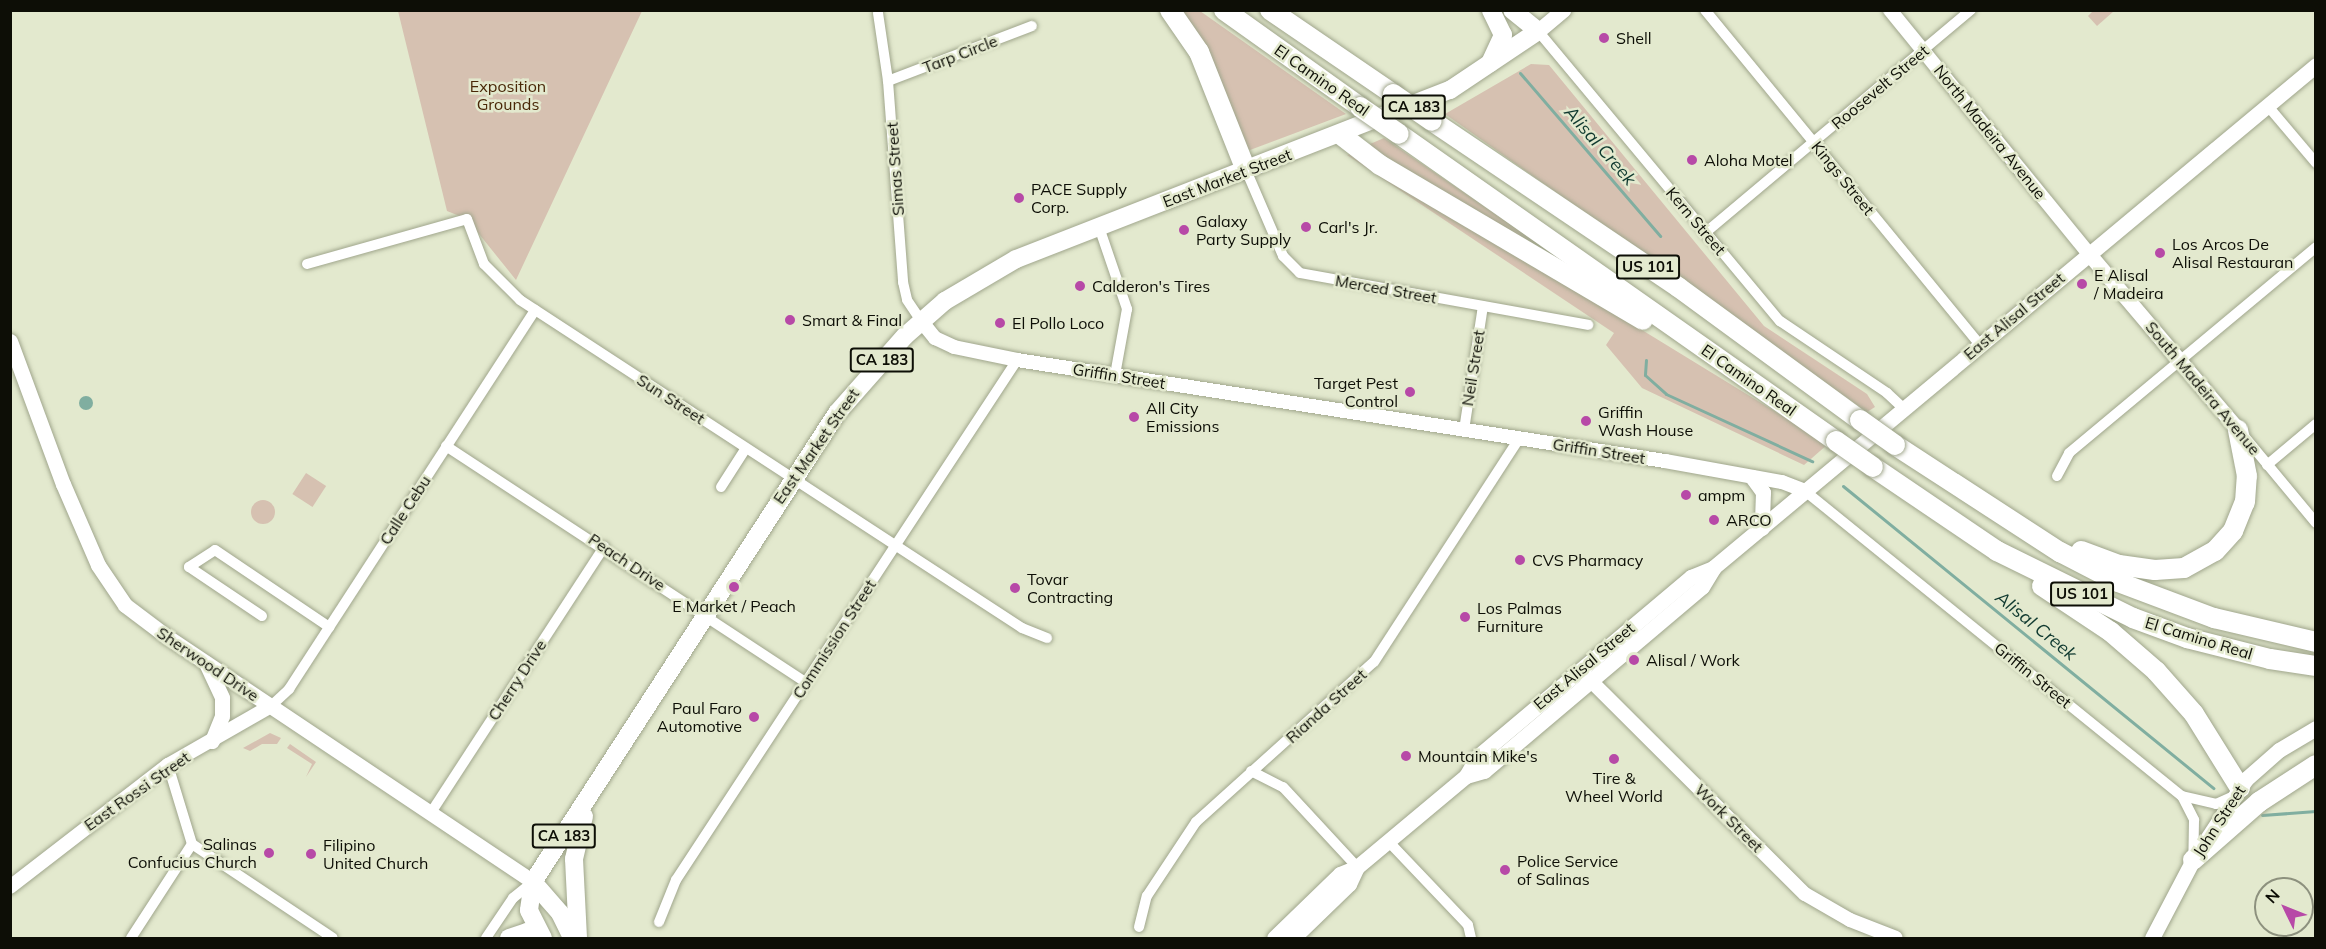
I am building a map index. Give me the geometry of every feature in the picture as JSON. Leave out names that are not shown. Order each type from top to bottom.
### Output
[{"type":"highway","points":[[1170,10],[1198,52],[1246,170]]},
{"type":"highway","name":"El Camino Real","points":[[1224,10],[1873,467],[1997,551],[2071,589],[2176,634],[2270,659],[2316,666]]},
{"type":"highway","name":"El Camino Real","points":[[1270,10],[1678,287],[1895,445],[2068,557],[2142,592],[2214,618],[2316,642]]},
{"type":"highway","points":[[1288,10],[1358,70]]},
{"type":"highway","points":[[1341,135],[1380,165],[1506,236],[1690,348],[1720,359]]},
{"type":"highway","points":[[2012,522],[2119,565],[2165,570],[2192,565],[2221,546],[2242,512],[2247,476],[2238,429]]},
{"type":"highway","points":[[1997,551],[2017,569],[2111,632],[2157,670],[2194,714],[2237,792]]},
{"type":"highway","points":[[2193,860],[2259,802],[2316,765]]},
{"type":"main road","points":[[1483,70],[1503,39],[1491,10]]},
{"type":"main road","name":"Kern Street","points":[[1512,10],[1538,31]]},
{"type":"main road","name":"East Market Street","points":[[533,882],[704,614],[851,393],[922,322],[967,286],[1016,259],[1413,108],[1483,70],[1563,10]]},
{"type":"main road","name":"East Alisal Street","points":[[1274,939],[1340,874],[1357,867],[1466,776],[1477,757],[1580,670],[1691,577],[1713,568],[1762,528],[2316,65]]},
{"type":"main road","name":"South Madeira Avenue","points":[[2089,254],[2238,429]]},
{"type":"main road","name":"Sherwood Drive","points":[[10,341],[63,484],[104,577],[139,617],[533,882]]},
{"type":"main road","points":[[1752,477],[1763,492],[1762,528]]},
{"type":"main road","name":"East Alisal Street","points":[[1466,776],[1484,771],[1591,681],[1702,587],[1713,568]]},
{"type":"main road","points":[[206,663],[222,699],[222,716],[212,741]]},
{"type":"main road","name":"John Street","points":[[2152,939],[2193,860],[2237,792],[2279,750],[2316,728]]},
{"type":"main road","points":[[578,939],[574,859],[594,789]]},
{"type":"main road","name":"East Alisal Street","points":[[1293,939],[1349,884],[1357,867]]},
{"type":"main road","points":[[533,882],[560,912],[572,939]]},
{"type":"main road","name":"CA 183","points":[[533,882],[529,910],[541,939]]},
{"type":"main road","points":[[509,939],[527,932],[541,939]]},
{"type":"street","name":"Kings Street","points":[[1705,10],[1980,345]]},
{"type":"street","name":"North Madeira Avenue","points":[[1890,10],[2089,254]]},
{"type":"street","name":"Roosevelt Street","points":[[1706,232],[1971,10]]},
{"type":"street","name":"Simas Street","points":[[878,13],[888,81],[903,282],[907,300],[922,322]]},
{"type":"street","name":"Tarp Circle","points":[[888,81],[1032,26]]},
{"type":"street","name":"Kern Street","points":[[1538,31],[1780,321],[1887,393],[1903,408]]},
{"type":"street","points":[[2267,105],[2316,163]]},
{"type":"street","name":"Merced Street","points":[[1246,170],[1283,256],[1300,273],[1588,325]]},
{"type":"street","name":"Sun Street","points":[[307,264],[467,219],[484,264],[501,284],[535,310],[1022,628],[1047,638]]},
{"type":"street","points":[[1099,227],[1126,309],[1115,375]]},
{"type":"street","points":[[2057,476],[2069,453],[2316,247]]},
{"type":"street","name":"Neil Street","points":[[1464,430],[1483,306]]},
{"type":"street","name":"Calle Cebu","points":[[270,706],[289,689],[535,310]]},
{"type":"street","name":"Griffin Street","points":[[922,322],[935,338],[954,347],[1017,360],[1752,477],[1806,491],[2182,796],[2194,820],[2193,860]]},
{"type":"street","name":"Commission Street","points":[[659,922],[676,880],[1017,360]]},
{"type":"street","points":[[2267,465],[2316,424]]},
{"type":"street","name":"South Madeira Avenue","points":[[2238,429],[2316,523]]},
{"type":"street","name":"Rianda Street","points":[[1139,927],[1147,896],[1196,822],[1251,771],[1359,680],[1374,662],[1519,439]]},
{"type":"street","name":"Peach Drive","points":[[446,446],[604,547],[805,682]]},
{"type":"street","points":[[721,487],[746,448]]},
{"type":"street","name":"Cherry Drive","points":[[430,814],[604,547]]},
{"type":"street","points":[[262,616],[189,567],[215,550],[329,627]]},
{"type":"street","name":"Work Street","points":[[1580,670],[1805,894],[1850,920],[1896,939]]},
{"type":"street","name":"East Rossi Street","points":[[10,887],[168,765],[270,706]]},
{"type":"street","points":[[168,765],[192,844],[333,939]]},
{"type":"street","points":[[1251,771],[1283,788],[1357,867]]},
{"type":"street","name":"Griffin Street","points":[[2182,796],[2216,804],[2237,792]]},
{"type":"street","points":[[1388,842],[1468,925],[1471,939]]},
{"type":"street","points":[[131,939],[192,844]]},
{"type":"street","name":"East Market Street","points":[[486,939],[513,898],[533,882]]},
{"type":"green space","points":[[2094,10],[2114,11],[2097,26],[2088,16]]},
{"type":"green space","name":"Exposition Grounds","points":[[398,11],[642,11],[516,280],[467,219],[447,211]]},
{"type":"green space","points":[[1176,11],[1200,11],[1346,114],[1250,150],[1245,147]]},
{"type":"green space","points":[[1531,64],[1549,65],[1764,326],[1867,394],[1875,407],[1867,412],[1445,114]]},
{"type":"green space","points":[[1384,138],[1554,254],[1552,259],[1375,152],[1370,144]]},
{"type":"green space","points":[[1353,153],[1828,444],[1804,465],[1642,388],[1606,345],[1614,333],[1347,155]]},
{"type":"green space","points":[[306,473],[326,486],[313,507],[292,494]]},
{"type":"green space","points":[[263,500],[272,503],[275,512],[272,521],[263,524],[254,521],[251,512],[254,503]]},
{"type":"green space","points":[[270,733],[281,738],[277,744],[262,744],[250,751],[243,748]]},
{"type":"green space","points":[[290,744],[316,762],[306,777],[312,764],[287,748]]},
{"type":"water","points":[[86,396],[91,398],[93,403],[91,408],[86,410],[81,408],[79,403],[81,398]]},
{"type":"waterway","name":"Alisal Creek","points":[[1520,73],[1660,236]]},
{"type":"waterway","name":"Alisal Creek","points":[[1646,360],[1645,375],[1666,394],[1812,461]]},
{"type":"waterway","name":"Alisal Creek","points":[[1843,486],[2213,788]]},
{"type":"waterway","name":"Alisal Creek","points":[[2262,815],[2316,811]]},
{"type":"place","name":"Shell","points":[[1604,38]]},
{"type":"place","name":"Aloha Motel","points":[[1692,160]]},
{"type":"place","name":"PACE Supply Corp.","points":[[1019,198]]},
{"type":"place","name":"Carl's Jr.","points":[[1306,227]]},
{"type":"place","name":"Galaxy Party Supply","points":[[1184,230]]},
{"type":"place","name":"Los Arcos De Alisal Restauran","points":[[2160,253]]},
{"type":"place","name":"E Alisal / Madeira","points":[[2082,284]]},
{"type":"place","name":"Calderon's Tires","points":[[1080,286]]},
{"type":"place","name":"Smart & Final","points":[[790,320]]},
{"type":"place","name":"El Pollo Loco","points":[[1000,323]]},
{"type":"place","name":"Target Pest Control","points":[[1410,392]]},
{"type":"place","name":"All City Emissions","points":[[1134,417]]},
{"type":"place","name":"Griffin Wash House","points":[[1586,421]]},
{"type":"place","name":"ampm","points":[[1686,495]]},
{"type":"place","name":"ARCO","points":[[1714,520]]},
{"type":"place","name":"CVS Pharmacy","points":[[1520,560]]},
{"type":"place","name":"E Market / Peach","points":[[734,587]]},
{"type":"place","name":"Tovar Contracting","points":[[1015,588]]},
{"type":"place","name":"Los Palmas Furniture","points":[[1465,617]]},
{"type":"place","name":"Alisal / Work","points":[[1634,660]]},
{"type":"place","name":"Paul Faro Automotive","points":[[754,717]]},
{"type":"place","name":"Mountain Mike's","points":[[1406,756]]},
{"type":"place","name":"Tire & Wheel World","points":[[1614,759]]},
{"type":"place","name":"Salinas Confucius Church","points":[[269,853]]},
{"type":"place","name":"Filipino United Church","points":[[311,854]]},
{"type":"place","name":"Police Service of Salinas","points":[[1505,870]]}]
